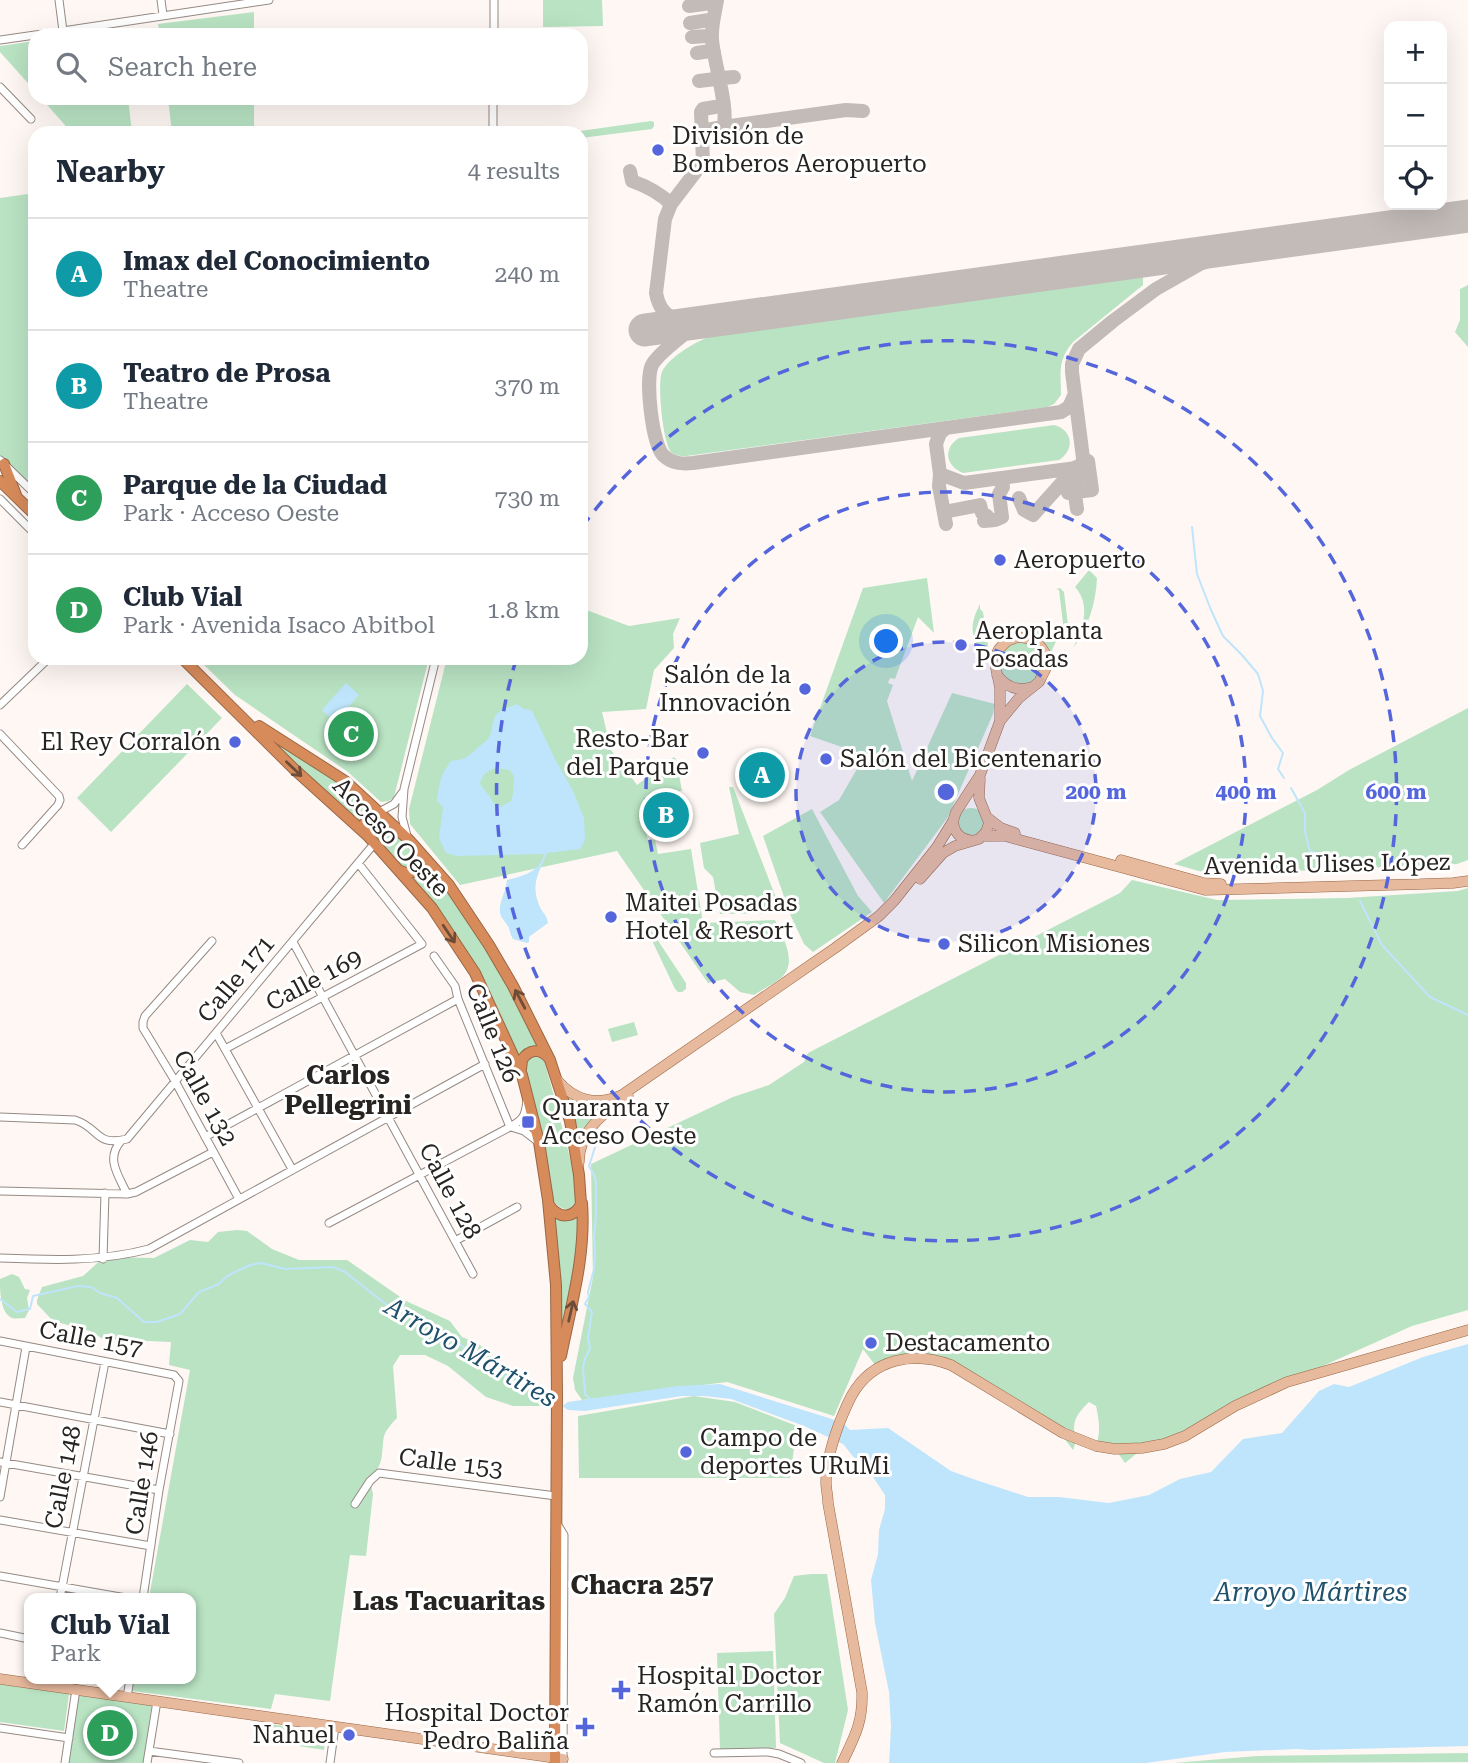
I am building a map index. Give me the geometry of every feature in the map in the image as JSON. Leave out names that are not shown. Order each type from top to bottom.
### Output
[{"type":"highway","points":[[2,462],[17,498]]},
{"type":"highway","points":[[0,481],[28,508]]},
{"type":"highway","points":[[189,665],[229,703]]},
{"type":"highway","name":"Acceso Oeste","points":[[229,703],[267,732],[345,781],[409,840],[449,884],[489,945],[551,1060],[570,1121],[582,1197],[583,1231],[579,1270],[557,1378]]},
{"type":"highway","name":"Acceso Oeste","points":[[229,703],[401,871],[432,908],[475,973],[522,1075],[538,1142],[548,1200],[556,1285],[557,1378]]},
{"type":"highway","points":[[371,840],[365,831],[365,821],[370,814],[379,812]]},
{"type":"highway","points":[[401,871],[412,873],[419,867],[421,860],[418,852]]},
{"type":"highway","points":[[522,1075],[520,1065],[529,1052],[544,1053],[551,1060]]},
{"type":"highway","points":[[548,1200],[553,1211],[569,1215],[579,1209],[582,1197]]},
{"type":"highway","points":[[556,1760],[557,1378]]},
{"type":"main road","points":[[556,1080],[569,1093],[586,1100],[602,1100],[622,1094],[879,916],[937,847],[980,775],[1000,721],[1019,698],[1044,676],[1047,661],[1035,641],[1026,638],[1012,639],[1003,644],[996,655],[1000,721]]},
{"type":"main road","points":[[997,674],[1010,687],[1032,687]]},
{"type":"main road","points":[[579,1175],[581,1145],[590,1127],[604,1113],[883,920],[943,853],[983,836],[988,828],[979,798],[980,775]]},
{"type":"main road","points":[[960,809],[975,805],[986,815]]},
{"type":"main road","name":"Avenida Ulises López","points":[[986,815],[1006,830],[1204,883],[1449,877],[1468,874]]},
{"type":"main road","points":[[953,821],[959,836],[969,841]]},
{"type":"main road","name":"Avenida Ulises López","points":[[983,836],[1005,836],[1205,890],[1468,881]]},
{"type":"main road","points":[[842,1763],[857,1732],[862,1692],[826,1482],[832,1440],[852,1394],[862,1381],[876,1370],[889,1362],[925,1357],[951,1365],[1079,1440],[1115,1449],[1142,1448],[1185,1436],[1235,1406],[1287,1382],[1468,1330]]},
{"type":"main road","points":[[0,1679],[24,1682]]},
{"type":"main road","points":[[38,1684],[556,1760]]},
{"type":"street","points":[[59,0],[63,28]]},
{"type":"street","points":[[162,0],[163,15]]},
{"type":"street","points":[[82,28],[270,0]]},
{"type":"street","points":[[494,0],[494,28]]},
{"type":"street","points":[[0,40],[28,36]]},
{"type":"street","points":[[0,87],[31,120]]},
{"type":"street","points":[[492,105],[493,126]]},
{"type":"street","points":[[2,462],[28,487]]},
{"type":"street","points":[[0,499],[28,527]]},
{"type":"street","points":[[0,705],[42,665]]},
{"type":"street","points":[[409,840],[402,817],[404,789],[434,665]]},
{"type":"street","points":[[0,734],[60,800],[22,845]]},
{"type":"street","points":[[379,812],[394,804],[404,789]]},
{"type":"street","name":"Calle 171","points":[[124,1140],[293,942],[358,863],[371,840]]},
{"type":"street","name":"Calle 169","points":[[225,1049],[422,944],[358,863]]},
{"type":"street","name":"Calle 132","points":[[212,941],[145,1016],[143,1028],[239,1199]]},
{"type":"street","name":"Calle 128","points":[[293,942],[473,1274]]},
{"type":"street","name":"Calle 126","points":[[434,956],[455,986],[457,999],[510,1127]]},
{"type":"street","points":[[205,1137],[457,999]]},
{"type":"street","points":[[216,1033],[292,1169]]},
{"type":"street","points":[[0,1258],[103,1259],[149,1249],[485,1063]]},
{"type":"street","points":[[329,1223],[522,1121],[528,1097]]},
{"type":"street","points":[[0,1117],[75,1120],[83,1122],[113,1143],[124,1140]]},
{"type":"street","points":[[510,1127],[524,1130],[538,1142]]},
{"type":"street","points":[[124,1140],[115,1148],[113,1155],[127,1194]]},
{"type":"street","points":[[0,1191],[127,1194],[136,1192],[213,1152]]},
{"type":"street","points":[[103,1259],[105,1194]]},
{"type":"street","points":[[455,1241],[517,1207]]},
{"type":"street","name":"Calle 157","points":[[0,1340],[174,1375]]},
{"type":"street","points":[[0,1497],[3,1463],[26,1347]]},
{"type":"street","name":"Calle 148","points":[[61,1593],[105,1362]]},
{"type":"street","name":"Calle 146","points":[[144,1593],[179,1381],[174,1375]]},
{"type":"street","points":[[0,1402],[170,1434]]},
{"type":"street","points":[[3,1463],[159,1490]]},
{"type":"street","name":"Calle 153","points":[[355,1504],[370,1481],[379,1473],[556,1496]]},
{"type":"street","points":[[0,1520],[151,1546]]},
{"type":"street","points":[[0,1576],[97,1593]]},
{"type":"street","points":[[0,1633],[24,1638]]},
{"type":"street","points":[[127,1697],[129,1684]]},
{"type":"street","points":[[65,1763],[76,1689]]},
{"type":"street","points":[[148,1763],[157,1701]]},
{"type":"street","points":[[330,1763],[335,1726]]},
{"type":"street","points":[[0,1728],[69,1738]]},
{"type":"street","points":[[149,1751],[239,1763]]},
{"type":"street","points":[[713,1753],[768,1752],[801,1763]]},
{"type":"green space","points":[[543,0],[602,0],[603,26],[543,27]]},
{"type":"green space","points":[[254,12],[254,28],[159,28],[158,24]]},
{"type":"green space","points":[[28,42],[28,83],[0,52],[0,46]]},
{"type":"green space","points":[[47,105],[129,105],[131,126],[66,126]]},
{"type":"green space","points":[[169,105],[254,105],[254,126],[171,126]]},
{"type":"green space","points":[[654,122],[652,129],[588,137],[588,130]]},
{"type":"green space","points":[[28,194],[28,490],[0,462],[0,198]]},
{"type":"green space","points":[[1143,277],[1143,285],[1073,342],[1064,355],[1061,367],[1061,395],[1054,404],[1047,407],[686,456],[674,454],[668,446],[663,426],[662,372],[676,356],[709,337]]},
{"type":"green space","points":[[1468,285],[1468,347],[1455,332],[1460,320],[1460,289]]},
{"type":"green space","points":[[1054,425],[1065,431],[1070,441],[1068,451],[1059,460],[963,473],[953,466],[948,457],[950,447],[959,438]]},
{"type":"green space","points":[[1089,570],[1097,578],[1095,596],[1087,624],[1073,648],[1084,618],[1083,602],[1075,587]]},
{"type":"green space","points":[[927,578],[934,633],[918,617],[895,679],[890,678],[888,683],[893,685],[887,701],[912,781],[952,693],[995,704],[948,817],[884,903],[820,812],[839,800],[865,755],[810,736],[863,588]]},
{"type":"green space","points":[[1060,588],[1064,592],[1069,633],[1059,635],[1052,650],[1053,661],[1048,660],[1046,654],[1018,634],[1062,627],[1059,590],[1056,589]]},
{"type":"green space","points":[[980,604],[990,658],[978,646],[973,633]]},
{"type":"green space","points":[[588,611],[629,626],[680,618],[673,634],[674,648],[654,670],[646,709],[602,712],[611,750],[637,785],[674,757],[676,759],[682,791],[647,797],[648,805],[642,807],[648,841],[655,840],[658,854],[691,849],[703,923],[775,920],[789,956],[787,971],[754,995],[740,992],[725,979],[708,983],[617,851],[460,885],[410,824],[409,809],[445,665],[588,665]]},
{"type":"green space","points":[[1021,641],[1036,648],[1043,663],[1036,678],[1021,685],[1006,678],[999,663],[1006,648]]},
{"type":"green space","points":[[204,665],[427,665],[394,797],[389,801],[381,802],[348,772],[235,695]]},
{"type":"green space","points":[[187,684],[222,718],[111,832],[77,798]]},
{"type":"green space","points":[[1468,708],[1468,860],[1457,864],[1248,873],[1206,873],[1174,864],[1317,790],[1349,770]]},
{"type":"green space","points":[[262,734],[343,782],[375,811],[361,824]]},
{"type":"green space","points":[[729,787],[733,787],[780,908],[777,913],[720,914],[713,877],[704,868],[700,843],[739,834]]},
{"type":"green space","points":[[971,808],[981,812],[985,822],[981,832],[971,836],[961,832],[957,822],[961,812]]},
{"type":"green space","points":[[812,809],[858,896],[872,912],[813,952],[804,944],[790,914],[763,836]]},
{"type":"green space","points":[[375,816],[380,817],[415,852],[417,862],[414,867],[405,870],[369,835],[370,820]]},
{"type":"green space","points":[[423,858],[487,946],[546,1054],[538,1049],[519,1066],[476,973],[407,875]]},
{"type":"green space","points":[[1132,880],[1217,900],[1347,898],[1458,891],[1468,888],[1468,1310],[1412,1326],[1287,1382],[1185,1436],[1167,1449],[1142,1449],[1125,1463],[1115,1449],[1096,1446],[1098,1416],[1096,1406],[1089,1402],[1075,1421],[1073,1450],[1063,1437],[942,1365],[875,1365],[863,1349],[834,1416],[727,1382],[582,1400],[575,1390],[573,1378],[593,1277],[591,1164],[733,1097],[769,1085],[804,1062],[808,1053],[1120,893]]},
{"type":"green space","points":[[649,930],[686,983],[686,989],[682,992],[675,989]]},
{"type":"green space","points":[[791,982],[592,1119],[578,1143],[567,1096],[585,1102],[604,1102]]},
{"type":"green space","points":[[634,1022],[638,1035],[612,1042],[608,1029]]},
{"type":"green space","points":[[530,1056],[544,1061],[568,1150],[576,1191],[575,1203],[569,1209],[561,1208],[551,1197],[525,1077],[526,1059]]},
{"type":"green space","points":[[553,1213],[579,1214],[578,1248],[559,1343]]},
{"type":"green space","points":[[247,1231],[272,1249],[299,1260],[347,1260],[406,1301],[450,1321],[462,1337],[479,1344],[502,1367],[548,1397],[546,1406],[513,1406],[486,1397],[448,1366],[425,1355],[400,1355],[393,1366],[397,1418],[384,1436],[380,1464],[369,1476],[373,1494],[366,1556],[350,1555],[330,1701],[275,1694],[271,1709],[132,1691],[133,1684],[196,1684],[196,1593],[150,1593],[190,1370],[169,1365],[171,1342],[103,1339],[90,1331],[53,1321],[37,1304],[42,1287],[83,1276],[104,1257],[154,1258],[190,1240],[208,1242],[218,1232]]},
{"type":"green space","points":[[12,1274],[19,1277],[25,1289],[30,1290],[27,1298],[29,1310],[25,1318],[12,1318],[3,1306],[0,1279]]},
{"type":"green space","name":"Campo de deportes URuMi","points":[[694,1396],[735,1402],[797,1426],[790,1478],[579,1478],[578,1416]]},
{"type":"green space","points":[[827,1574],[848,1710],[835,1763],[824,1763],[780,1743],[774,1614],[785,1598],[794,1576]]},
{"type":"green space","points":[[773,1651],[776,1748],[720,1749],[717,1653]]},
{"type":"green space","points":[[0,1684],[69,1694],[64,1731],[0,1722]]},
{"type":"green space","points":[[79,1695],[152,1703],[143,1763],[69,1763]]},
{"type":"green space","points":[[264,1723],[326,1733],[324,1750],[261,1740]]},
{"type":"green space","points":[[1468,1753],[1468,1762],[1174,1763],[1257,1756]]},
{"type":"water","points":[[346,683],[359,695],[335,722],[322,710]]},
{"type":"water","points":[[517,704],[533,713],[573,791],[584,818],[585,840],[580,849],[547,853],[535,888],[539,905],[548,923],[529,937],[527,943],[513,939],[500,915],[500,907],[507,880],[535,869],[544,854],[457,856],[446,853],[439,838],[443,808],[437,800],[441,779],[451,761],[471,754],[486,741],[496,715]],"holes":[[[493,769],[510,770],[514,777],[513,794],[511,801],[500,807],[493,803],[480,784],[485,774]]]},
{"type":"water","name":"Arroyo Mártires","points":[[1468,1344],[1468,1746],[1225,1752],[1146,1763],[889,1763],[889,1692],[875,1623],[871,1580],[878,1554],[885,1495],[869,1471],[843,1444],[804,1426],[731,1399],[682,1396],[585,1411],[568,1410],[562,1406],[568,1402],[678,1386],[720,1384],[832,1419],[850,1430],[888,1428],[951,1471],[1028,1497],[1059,1497],[1109,1503],[1149,1495],[1180,1479],[1211,1472],[1243,1439],[1282,1433],[1319,1391],[1334,1384],[1349,1387],[1423,1357]]},
{"type":"waterway","points":[[1192,527],[1197,574],[1223,636],[1258,674],[1263,691],[1260,716],[1283,753],[1278,769],[1284,778]]},
{"type":"waterway","points":[[1291,788],[1305,813],[1305,832],[1310,851],[1348,867]]},
{"type":"waterway","points":[[1360,901],[1382,945],[1430,997],[1468,1015]]},
{"type":"waterway","points":[[590,1399],[585,1394],[583,1368],[590,1348],[588,1338],[592,1312],[585,1304],[589,1297],[594,1269],[596,1184],[589,1166],[599,1135]]},
{"type":"waterway","name":"Arroyo Mártires","points":[[0,1299],[17,1312],[30,1309],[33,1296],[78,1286],[91,1287],[117,1298],[144,1322],[157,1322],[180,1314],[199,1292],[219,1284],[227,1276],[250,1265],[261,1263],[285,1269],[333,1267],[345,1272],[392,1309],[437,1327],[495,1371],[552,1401]]},
{"type":"taxiway","points":[[717,0],[712,39],[723,98],[723,127]]},
{"type":"taxiway","points":[[689,6],[711,3],[716,5]]},
{"type":"taxiway","points":[[690,23],[709,20],[713,22]]},
{"type":"taxiway","points":[[692,37],[707,36],[712,39]]},
{"type":"taxiway","points":[[697,53],[714,52]]},
{"type":"taxiway","points":[[699,81],[719,81],[722,78],[734,77]]},
{"type":"taxiway","points":[[701,321],[672,318],[662,309],[656,293],[665,219],[671,204],[703,162],[701,112],[703,109],[715,107]]},
{"type":"taxiway","points":[[703,134],[707,130],[723,127],[846,110],[863,111]]},
{"type":"taxiway","points":[[630,171],[632,181],[652,190],[671,204]]},
{"type":"taxiway","points":[[1077,509],[1074,487],[1081,474],[1083,458],[1072,364],[1079,349],[1156,289],[1200,264],[1251,246]]},
{"type":"taxiway","points":[[701,321],[661,354],[650,372],[650,396],[656,438],[663,455],[677,463],[693,463],[1061,412],[1069,407],[1074,396]]},
{"type":"taxiway","points":[[946,428],[940,433],[936,444],[939,486],[946,524]]},
{"type":"taxiway","points":[[1068,493],[1092,490],[1088,461]]},
{"type":"taxiway","points":[[1019,498],[1024,510],[1033,515],[1076,467]]},
{"type":"taxiway","points":[[940,474],[964,483],[1076,468]]},
{"type":"taxiway","points":[[984,521],[1002,517],[999,494],[1003,487],[1001,479]]},
{"type":"taxiway","points":[[944,512],[980,505],[982,513],[987,516]]},
{"type":"runway","points":[[645,330],[1468,216]]},
{"type":"place","name":"División de Bomberos Aeropuerto","points":[[658,150]]},
{"type":"place","name":"Aeropuerto","points":[[1000,560]]},
{"type":"place","name":"Aeroplanta Posadas","points":[[961,645]]},
{"type":"place","name":"Salón de la Innovación","points":[[805,689]]},
{"type":"place","name":"Parque de la Ciudad","points":[[351,734]]},
{"type":"place","name":"El Rey Corralón","points":[[235,742]]},
{"type":"place","name":"Resto-Bar del Parque","points":[[703,753]]},
{"type":"place","name":"Salón del Bicentenario","points":[[826,759]]},
{"type":"place","name":"Imax del Conocimiento","points":[[762,775]]},
{"type":"place","name":"Teatro de Prosa","points":[[666,815]]},
{"type":"place","name":"Maitei Posadas Hotel & Resort","points":[[611,917]]},
{"type":"place","name":"Silicon Misiones","points":[[944,944]]},
{"type":"place","name":"Quaranta y Acceso Oeste","points":[[528,1122]]},
{"type":"place","name":"Destacamento","points":[[871,1343]]},
{"type":"place","name":"Campo de deportes URuMi","points":[[686,1452]]},
{"type":"place","name":"Hospital Doctor Ramón Carrillo","points":[[621,1690]]},
{"type":"place","name":"Hospital Doctor Pedro Baliña","points":[[585,1727]]},
{"type":"place","name":"Club Vial","points":[[110,1733]]},
{"type":"place","name":"Nahuel","points":[[349,1735]]},
{"type":"district","name":"Carlos Pellegrini","points":[[348,1090]]},
{"type":"district","name":"Chacra 257","points":[[642,1585]]},
{"type":"district","name":"Las Tacuaritas","points":[[449,1601]]}]
